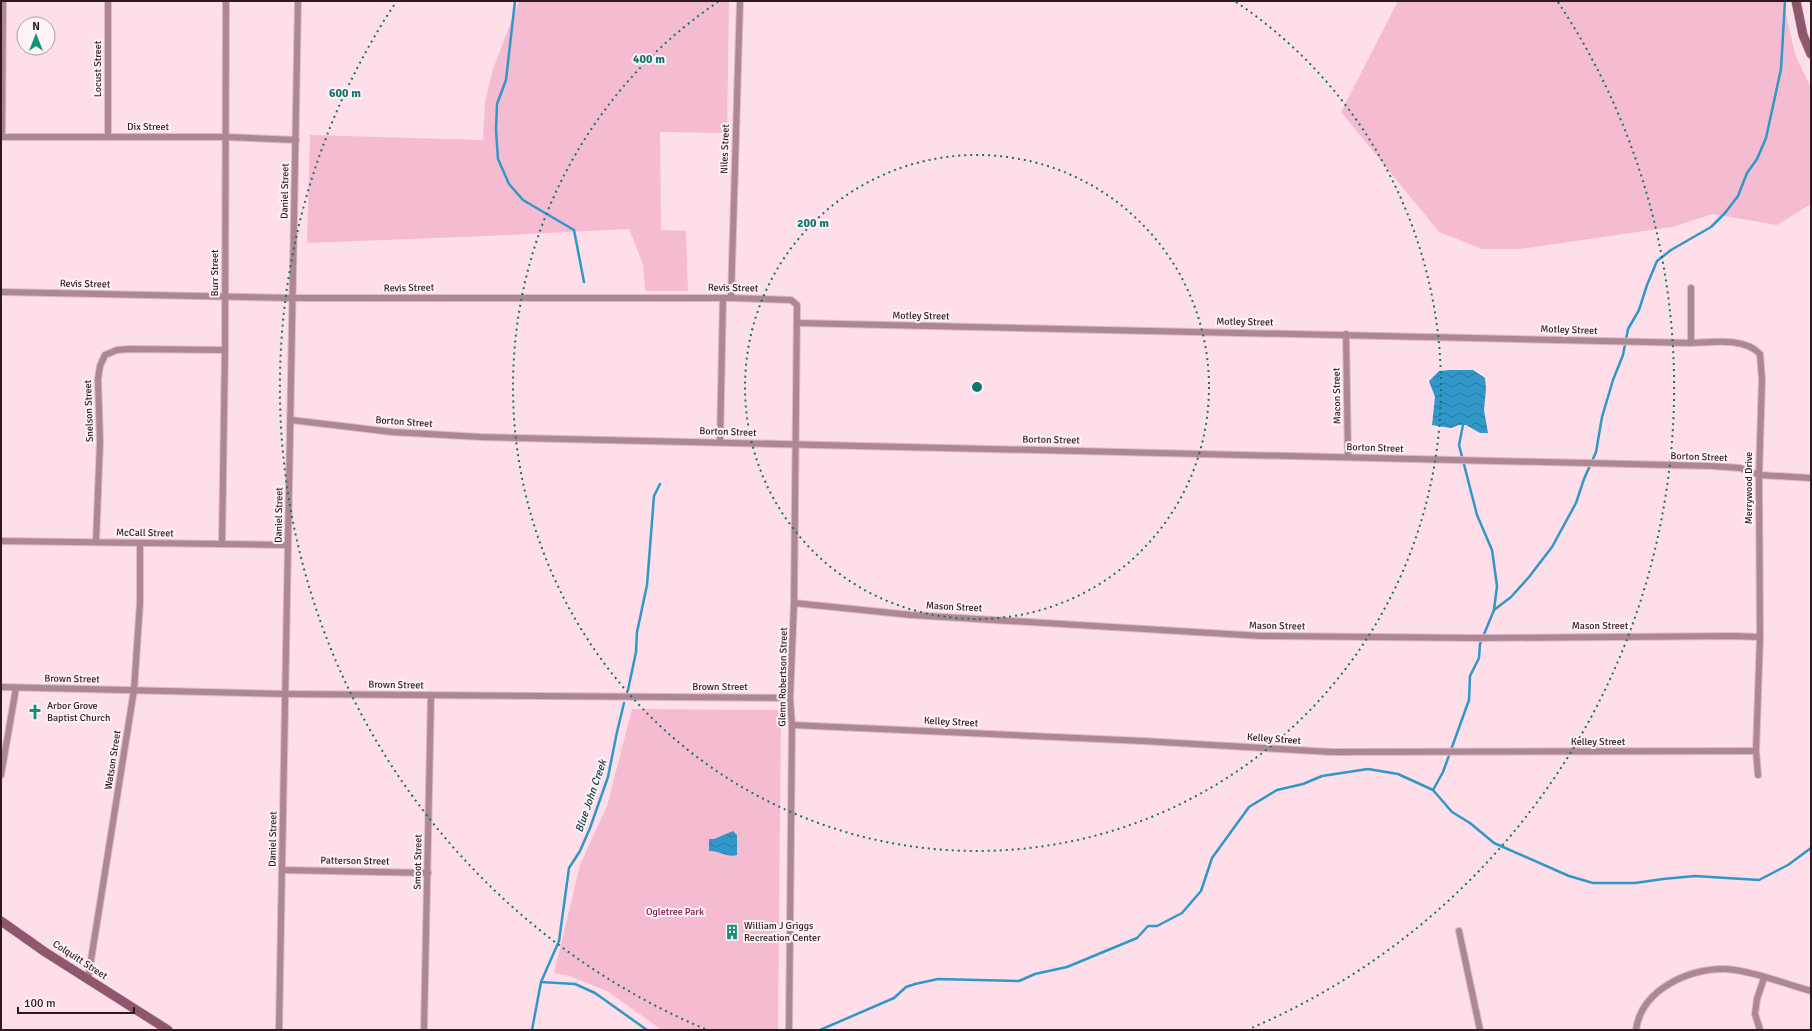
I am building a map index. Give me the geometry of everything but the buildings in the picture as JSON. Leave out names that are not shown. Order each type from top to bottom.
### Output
[{"type":"street","points":[[1,137],[3,1]]},
{"type":"street","name":"Locust Street","points":[[108,1],[108,137]]},
{"type":"street","name":"Burr Street","points":[[222,544],[225,350],[226,1]]},
{"type":"street","name":"Daniel Street","points":[[279,1030],[298,1]]},
{"type":"street","name":"Niles Street","points":[[731,298],[740,1]]},
{"type":"street","points":[[1796,1],[1803,35],[1811,54]]},
{"type":"street","name":"Dix Street","points":[[1,137],[226,137],[296,140]]},
{"type":"street","points":[[1691,288],[1691,343]]},
{"type":"street","name":"Revis Street","points":[[1,292],[293,298],[731,298],[791,300],[797,305],[797,323]]},
{"type":"street","points":[[720,442],[723,298]]},
{"type":"street","name":"Motley Street","points":[[797,323],[1346,334],[1691,343]]},
{"type":"street","name":"Glenn Robertson Street","points":[[788,1030],[792,725],[790,698],[794,603],[797,323]]},
{"type":"street","name":"Macon Street","points":[[1346,334],[1348,457]]},
{"type":"street","name":"Merrywood Drive","points":[[1691,343],[1725,342],[1745,344],[1754,347],[1760,354],[1762,380],[1759,475],[1760,637],[1756,751],[1758,775]]},
{"type":"street","name":"Snelson Street","points":[[96,542],[100,442],[98,379],[100,366],[105,355],[116,350],[130,348],[225,350]]},
{"type":"street","name":"Borton Street","points":[[291,420],[392,432],[481,437],[1711,466],[1740,468],[1759,475],[1811,478]]},
{"type":"street","name":"McCall Street","points":[[1,541],[288,545]]},
{"type":"street","name":"Watson Street","points":[[88,979],[134,690],[140,603],[140,544]]},
{"type":"street","name":"Mason Street","points":[[794,603],[911,615],[1261,636],[1470,638],[1760,637]]},
{"type":"street","name":"Brown Street","points":[[1,687],[286,694],[790,698]]},
{"type":"street","points":[[1,775],[16,688]]},
{"type":"street","name":"Smoot Street","points":[[424,1028],[431,695]]},
{"type":"street","name":"Kelley Street","points":[[792,725],[1151,741],[1332,752],[1756,751]]},
{"type":"street","name":"Patterson Street","points":[[282,870],[428,872]]},
{"type":"street","name":"Colquitt Street","points":[[1,921],[168,1030]]},
{"type":"street","points":[[1459,931],[1480,1030]]},
{"type":"street","points":[[1636,1030],[1641,1014],[1651,998],[1665,986],[1687,975],[1710,969],[1726,969],[1811,991]]},
{"type":"street","points":[[1760,1030],[1755,1014],[1757,999],[1764,978]]},
{"type":"green space","points":[[519,1],[729,1],[727,133],[660,132],[661,230],[686,231],[688,291],[645,291],[643,264],[629,229],[307,243],[310,135],[483,140],[485,102],[493,69]]},
{"type":"green space","points":[[1398,1],[1783,1],[1795,54],[1811,88],[1811,204],[1777,225],[1713,214],[1672,227],[1520,249],[1482,249],[1439,232],[1341,112]]},
{"type":"green space","name":"Ogletree Park","points":[[632,709],[781,710],[778,1030],[662,1030],[607,991],[569,976],[554,973],[580,865],[607,806]]},
{"type":"water","points":[[1473,370],[1485,378],[1486,389],[1484,410],[1488,433],[1480,433],[1466,425],[1459,425],[1451,428],[1432,425],[1435,397],[1429,381],[1439,371]]},
{"type":"water","points":[[733,831],[737,835],[737,855],[730,856],[709,851],[709,839],[714,839]]},
{"type":"waterway","name":"Blue John Creek","points":[[515,1],[506,80],[497,104],[496,130],[498,159],[509,184],[523,200],[574,230],[584,282]]},
{"type":"waterway","points":[[1494,610],[1511,597],[1529,577],[1552,547],[1576,503],[1584,479],[1596,452],[1602,417],[1613,380],[1623,355],[1628,329],[1639,310],[1657,261],[1671,250],[1711,227],[1725,213],[1738,196],[1747,173],[1757,159],[1766,138],[1781,69],[1785,1]]},
{"type":"waterway","points":[[1433,790],[1443,772],[1469,700],[1470,676],[1479,658],[1480,644],[1494,610],[1497,586],[1492,550],[1477,515],[1459,445],[1463,425]]},
{"type":"waterway","name":"Blue John Creek","points":[[628,690],[636,652],[637,632],[647,585],[654,496],[660,484]]},
{"type":"waterway","name":"Blue John Creek","points":[[532,1030],[541,982],[559,941],[569,868],[580,851],[590,828],[608,777],[624,703]]},
{"type":"waterway","points":[[820,1030],[894,998],[906,987],[915,984],[938,979],[1019,981],[1035,974],[1067,967],[1137,938],[1148,926],[1157,926],[1182,913],[1201,891],[1212,858],[1249,807],[1277,790],[1303,784],[1322,776],[1368,769],[1398,774],[1433,790],[1452,812],[1470,823],[1494,843],[1569,876],[1593,883],[1635,883],[1695,876],[1759,880],[1788,865],[1811,848]]},
{"type":"waterway","points":[[541,982],[575,984],[595,993],[647,1030]]},
{"type":"place","name":"Arbor Grove Baptist Church","points":[[35,712]]},
{"type":"place","name":"William J Griggs Recreation Center","points":[[732,932]]}]
